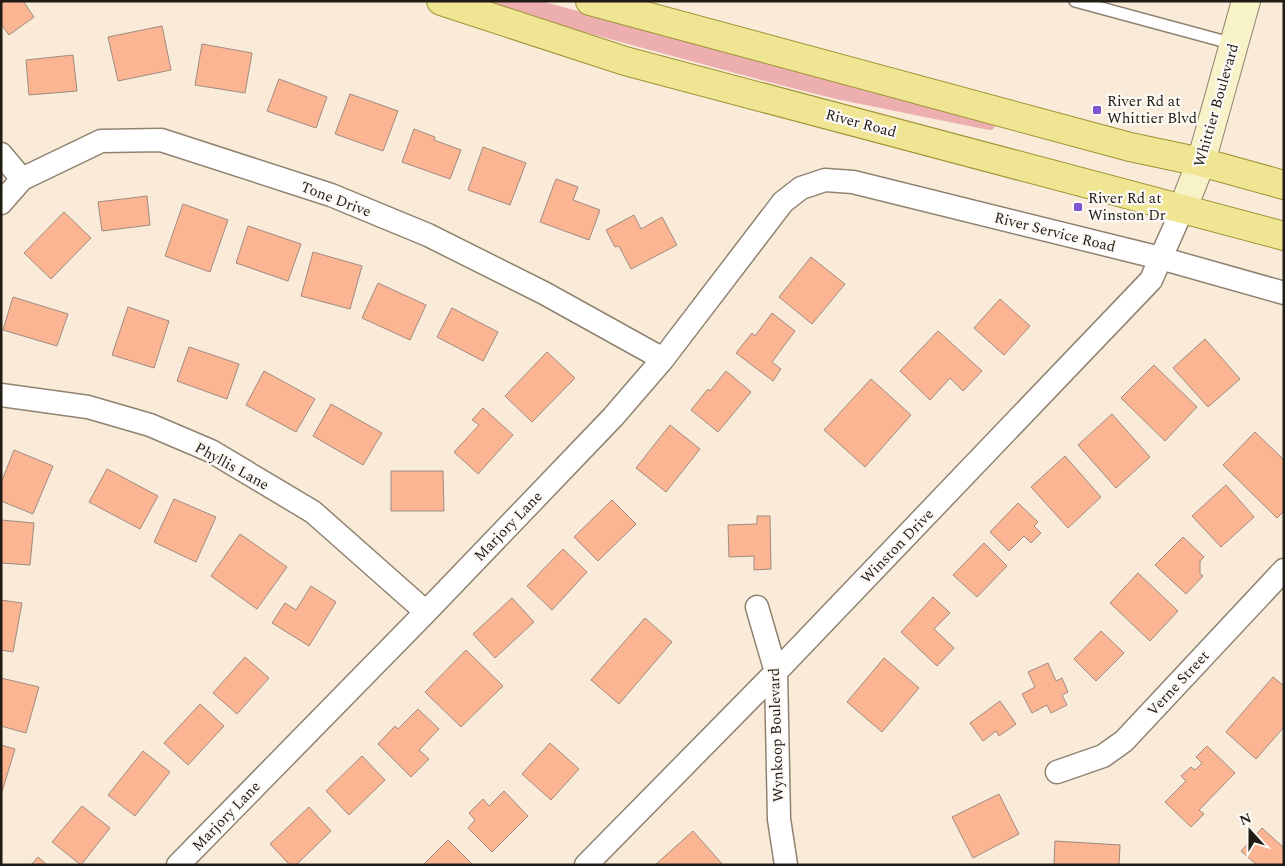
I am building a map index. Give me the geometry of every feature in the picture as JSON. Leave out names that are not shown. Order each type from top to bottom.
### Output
[{"type":"main road","name":"River Road","points":[[441,1],[624,61],[1284,236]]},
{"type":"main road","points":[[590,1],[1130,147],[1201,162],[1284,185]]},
{"type":"street","name":"Whittier Boulevard","points":[[1183,208],[1201,162],[1246,1]]},
{"type":"street","name":"Tone Drive","points":[[1,203],[22,179],[101,141],[160,140],[331,196],[428,235],[544,292],[663,359]]},
{"type":"street","points":[[1,154],[22,179]]},
{"type":"street","name":"Marjory Lane","points":[[178,865],[426,612],[613,417],[663,359],[783,202],[801,188],[825,180]]},
{"type":"street","name":"River Service Road","points":[[825,180],[853,182],[1160,258],[1284,293]]},
{"type":"street","name":"Winston Drive","points":[[586,865],[776,672],[1151,280],[1183,208]]},
{"type":"street","name":"Phyllis Lane","points":[[1,395],[88,407],[150,425],[210,451],[313,512],[426,612]]},
{"type":"street","name":"Verne Street","points":[[1057,772],[1103,756],[1124,740],[1284,570]]},
{"type":"street","name":"Wynkoop Boulevard","points":[[757,607],[776,672],[779,819],[786,865]]},
{"type":"lane","points":[[1075,1],[1234,44]]},
{"type":"shaded area","points":[[480,1],[541,1],[993,124],[995,127],[989,130],[836,99],[554,24]]},
{"type":"building","points":[[1,1],[23,1],[34,17],[9,35],[1,24]]},
{"type":"building","points":[[162,26],[171,70],[118,81],[108,37]]},
{"type":"building","points":[[202,44],[252,53],[245,93],[195,85]]},
{"type":"building","points":[[73,55],[77,91],[29,95],[26,60]]},
{"type":"building","points":[[279,79],[327,97],[316,128],[267,111]]},
{"type":"building","points":[[350,94],[398,111],[383,151],[335,134]]},
{"type":"building","points":[[414,129],[435,137],[434,140],[461,150],[450,179],[402,162]]},
{"type":"building","points":[[483,147],[526,163],[510,205],[468,190]]},
{"type":"building","points":[[556,179],[578,187],[573,200],[600,210],[589,240],[540,222]]},
{"type":"building","points":[[147,196],[150,225],[102,231],[98,202]]},
{"type":"building","points":[[183,204],[228,220],[210,272],[165,256]]},
{"type":"building","points":[[64,212],[91,238],[51,279],[24,253]]},
{"type":"building","points":[[634,215],[641,229],[662,217],[677,245],[631,269],[619,246],[615,247],[606,230]]},
{"type":"building","points":[[248,226],[301,244],[288,281],[236,263]]},
{"type":"building","points":[[313,252],[362,266],[350,309],[301,296]]},
{"type":"building","points":[[811,257],[845,284],[812,324],[779,297]]},
{"type":"building","points":[[378,283],[426,305],[410,340],[362,318]]},
{"type":"building","points":[[13,297],[68,314],[57,346],[3,330]]},
{"type":"building","points":[[1000,299],[1030,326],[1004,355],[974,328]]},
{"type":"building","points":[[128,307],[169,321],[154,368],[112,355]]},
{"type":"building","points":[[452,308],[498,332],[483,361],[437,337]]},
{"type":"building","points":[[772,313],[795,331],[772,362],[781,369],[773,381],[736,353],[752,333],[755,336]]},
{"type":"building","points":[[938,331],[982,371],[963,391],[950,378],[930,400],[900,371]]},
{"type":"building","points":[[1205,339],[1240,379],[1208,407],[1173,368]]},
{"type":"building","points":[[189,347],[239,364],[227,399],[177,381]]},
{"type":"building","points":[[547,352],[575,378],[532,422],[505,396]]},
{"type":"building","points":[[1154,365],[1197,407],[1165,441],[1121,398]]},
{"type":"building","points":[[264,371],[315,399],[296,432],[246,405]]},
{"type":"building","points":[[726,371],[751,392],[718,432],[691,410]]},
{"type":"building","points":[[871,379],[911,415],[865,467],[824,430]]},
{"type":"building","points":[[331,404],[382,433],[363,465],[313,436]]},
{"type":"building","points":[[483,408],[513,435],[478,474],[454,452],[479,425],[472,420]]},
{"type":"building","points":[[1112,414],[1150,457],[1116,488],[1078,445]]},
{"type":"building","points":[[670,425],[700,449],[666,492],[636,468]]},
{"type":"building","points":[[1255,432],[1284,460],[1284,511],[1277,518],[1223,465]]},
{"type":"building","points":[[14,450],[53,466],[33,514],[1,501],[1,483]]},
{"type":"building","points":[[1065,456],[1101,497],[1068,528],[1031,487]]},
{"type":"building","points":[[107,469],[158,496],[140,529],[89,502]]},
{"type":"building","points":[[391,471],[443,471],[444,511],[391,511]]},
{"type":"building","points":[[1226,485],[1254,517],[1221,547],[1192,516]]},
{"type":"building","points":[[174,499],[216,517],[196,562],[154,542]]},
{"type":"building","points":[[612,500],[636,524],[598,561],[574,537]]},
{"type":"building","points":[[1018,503],[1038,522],[1034,526],[1041,533],[1031,543],[1024,536],[1009,551],[990,532]]},
{"type":"building","points":[[757,516],[770,516],[771,569],[754,570],[754,556],[729,557],[728,525],[757,524]]},
{"type":"building","points":[[1,520],[34,523],[30,565],[1,563]]},
{"type":"building","points":[[240,534],[287,567],[257,609],[211,576]]},
{"type":"building","points":[[1183,537],[1204,557],[1200,561],[1200,574],[1203,576],[1186,594],[1155,565]]},
{"type":"building","points":[[984,543],[1007,566],[977,597],[953,575]]},
{"type":"building","points":[[563,549],[587,572],[552,610],[527,586]]},
{"type":"building","points":[[1138,573],[1178,611],[1150,641],[1110,603]]},
{"type":"building","points":[[311,586],[336,602],[309,646],[272,623],[285,603],[296,610]]},
{"type":"building","points":[[933,597],[950,613],[934,629],[954,648],[937,666],[901,632]]},
{"type":"building","points":[[512,598],[534,622],[495,658],[473,634]]},
{"type":"building","points":[[1,600],[22,603],[13,652],[1,650]]},
{"type":"building","points":[[645,618],[672,642],[619,704],[591,680]]},
{"type":"building","points":[[1101,631],[1124,653],[1096,681],[1074,659]]},
{"type":"building","points":[[466,650],[503,686],[461,727],[425,692]]},
{"type":"building","points":[[245,657],[269,678],[237,714],[213,693]]},
{"type":"building","points":[[884,658],[919,688],[882,732],[847,702]]},
{"type":"building","points":[[1048,663],[1056,681],[1062,678],[1068,692],[1062,695],[1067,705],[1051,713],[1047,705],[1032,713],[1022,694],[1035,687],[1028,672]]},
{"type":"building","points":[[1273,677],[1284,686],[1284,727],[1256,759],[1226,732]]},
{"type":"building","points":[[1,678],[39,687],[26,733],[1,726]]},
{"type":"building","points":[[1000,701],[1016,724],[999,736],[996,731],[983,741],[970,723]]},
{"type":"building","points":[[200,704],[224,726],[188,765],[164,743]]},
{"type":"building","points":[[418,709],[439,729],[419,750],[429,759],[411,777],[378,744],[395,726],[398,729]]},
{"type":"building","points":[[550,743],[579,769],[551,800],[522,774]]},
{"type":"building","points":[[1,745],[15,749],[1,795]]},
{"type":"building","points":[[1207,746],[1235,773],[1199,810],[1204,814],[1191,827],[1165,802],[1186,781],[1181,776],[1191,767],[1195,770],[1202,763],[1196,757]]},
{"type":"building","points":[[143,751],[170,772],[135,816],[108,795]]},
{"type":"building","points":[[362,756],[385,780],[349,815],[326,791]]},
{"type":"building","points":[[504,791],[528,816],[492,852],[468,828],[475,820],[469,813],[483,799],[489,806]]},
{"type":"building","points":[[999,794],[1019,834],[973,858],[952,817]]},
{"type":"building","points":[[82,806],[110,828],[81,865],[52,842]]},
{"type":"building","points":[[309,807],[331,831],[296,865],[290,865],[270,844]]},
{"type":"building","points":[[1262,828],[1284,848],[1284,865],[1257,865],[1241,851]]},
{"type":"building","points":[[693,831],[723,865],[655,865]]},
{"type":"building","points":[[448,840],[473,865],[423,865]]},
{"type":"building","points":[[1055,841],[1120,845],[1119,865],[1054,865]]},
{"type":"building","points":[[38,857],[47,865],[31,865]]},
{"type":"place","name":"River Rd at Whittier Blvd","points":[[1097,110]]},
{"type":"place","name":"River Rd at Winston Dr","points":[[1078,207]]}]
